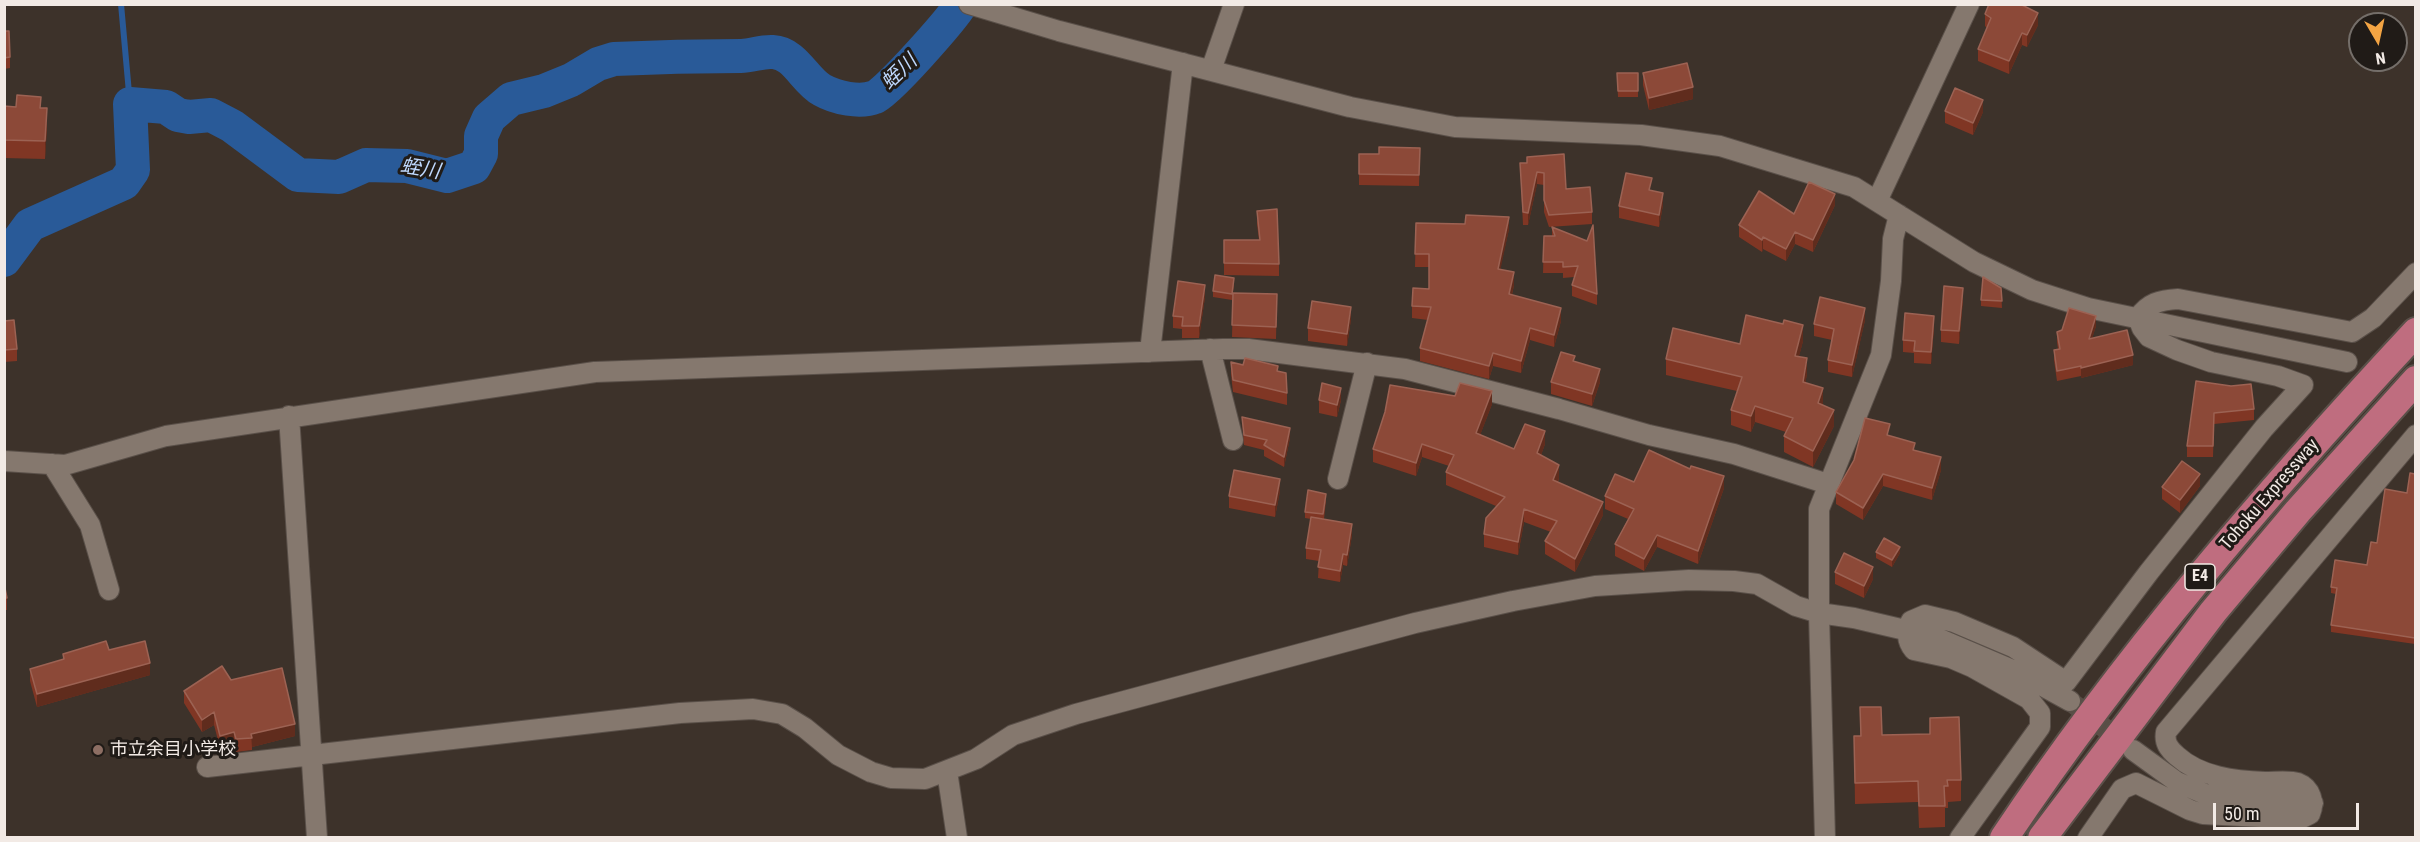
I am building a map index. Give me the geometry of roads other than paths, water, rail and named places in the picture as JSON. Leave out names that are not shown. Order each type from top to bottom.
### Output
[{"type":"highway","name":"Tohoku Expressway","points":[[2004,837],[2104,699],[2184,596],[2271,492],[2415,332]]},
{"type":"highway","name":"Tohoku Expressway","points":[[2042,837],[2213,612],[2298,511],[2415,380]]},
{"type":"street","points":[[1211,70],[1234,4]]},
{"type":"street","points":[[1876,201],[1969,4]]},
{"type":"street","points":[[971,5],[1350,107],[1455,127],[1641,135],[1720,146],[1854,187],[1974,262],[2032,290],[2088,308],[2347,362]]},
{"type":"street","points":[[1150,352],[1184,63]]},
{"type":"street","points":[[1825,837],[1819,613],[1819,509],[1881,355],[1891,281],[1893,239],[1899,215]]},
{"type":"street","points":[[2138,318],[2146,307],[2163,300],[2178,299],[2352,332],[2373,318],[2415,273]]},
{"type":"street","points":[[1960,837],[2040,727],[2040,713],[2029,699],[1972,667],[1951,658],[1914,650],[1908,643],[1911,621],[1925,615],[1954,622],[2013,647],[2066,682],[2149,572],[2264,428],[2303,386],[2278,376],[2211,362],[2177,350],[2149,337],[2138,318]]},
{"type":"street","points":[[1210,349],[1233,440]]},
{"type":"street","points":[[4,461],[65,465],[166,436],[595,372],[1248,349],[1405,369],[1649,435],[1734,454],[1828,484]]},
{"type":"street","points":[[1338,479],[1367,363]]},
{"type":"street","points":[[289,416],[318,837]]},
{"type":"street","points":[[2088,837],[2122,789],[2132,784],[2141,784],[2190,810],[2215,816],[2300,819],[2310,814],[2313,803],[2307,789],[2299,783],[2254,782],[2211,775],[2186,764],[2170,749],[2166,743],[2166,732],[2415,435]]},
{"type":"street","points":[[52,464],[90,525],[109,590]]},
{"type":"street","points":[[207,767],[680,713],[753,709],[782,714],[805,728],[838,755],[872,772],[891,778],[911,780],[947,771],[976,759],[1013,735],[1076,714],[1415,623],[1513,601],[1595,586],[1689,580],[1734,580],[1757,585],[1796,606],[1819,613],[1854,618],[1935,637],[2017,672],[2070,701]]},
{"type":"street","points":[[2133,750],[2177,782],[2205,794],[2313,803]]},
{"type":"street","points":[[947,771],[957,837]]},
{"type":"waterway","points":[[121,4],[130,104]]},
{"type":"waterway","name":"蛭川","points":[[4,260],[30,225],[124,183],[133,170],[130,104],[166,107],[178,115],[189,117],[211,115],[232,126],[298,175],[339,177],[366,165],[407,166],[447,176],[474,167],[481,154],[481,136],[489,118],[511,99],[544,91],[571,80],[598,64],[614,59],[741,56],[773,52],[788,57],[816,86],[828,93],[855,100],[875,97],[920,54],[961,4]]},
{"type":"tunnel","points":[[2070,701],[2126,745]]},
{"type":"place","name":"市立余目小学校","points":[[98,750]]}]
